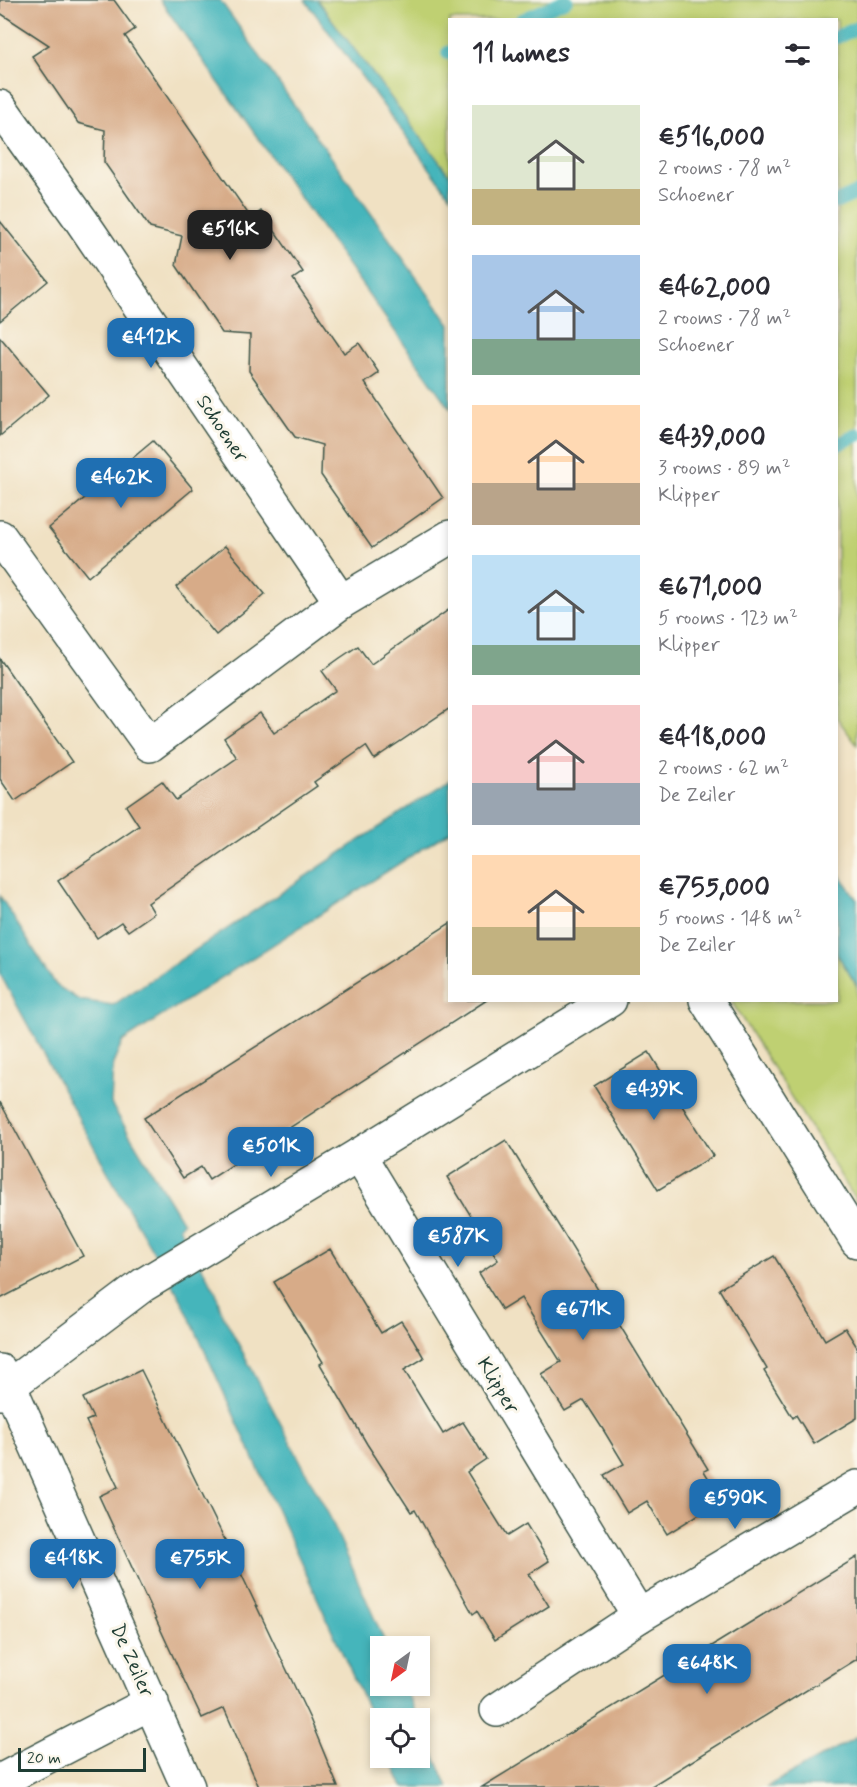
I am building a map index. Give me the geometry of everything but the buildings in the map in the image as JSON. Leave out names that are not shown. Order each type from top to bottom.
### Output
[{"type":"street","name":"Schoener","points":[[0,107],[81,220],[341,602]]},
{"type":"street","points":[[0,537],[150,745],[341,602],[448,538]]},
{"type":"street","points":[[3,1384],[144,1285],[607,1002]]},
{"type":"street","points":[[707,1002],[857,1241]]},
{"type":"street","name":"Klipper","points":[[359,1155],[639,1616]]},
{"type":"street","name":"De Zeiler","points":[[3,1384],[152,1702],[188,1787]]},
{"type":"street","points":[[497,1710],[639,1616],[857,1487]]},
{"type":"street","points":[[0,1781],[152,1702]]},
{"type":"green space","points":[[317,0],[857,0],[857,745],[838,719],[838,18],[448,18],[448,173]]},
{"type":"green space","points":[[838,956],[857,986],[857,1202],[732,1002],[838,1002]]},
{"type":"water","points":[[160,0],[220,0],[448,322],[448,406]]},
{"type":"water","points":[[305,0],[317,0],[448,173],[448,193]]},
{"type":"water","points":[[448,781],[448,832],[123,1041],[113,1064],[111,1104],[183,1223],[179,1227],[216,1292],[221,1311],[330,1517],[382,1636],[370,1636],[370,1696],[408,1696],[413,1708],[370,1708],[370,1714],[182,1301],[123,1200],[0,974],[0,896],[56,985],[79,1000],[113,1005]]},
{"type":"water","points":[[838,872],[857,900],[857,986],[838,956]]},
{"type":"water","points":[[857,1737],[857,1787],[766,1787]]},
{"type":"water","points":[[430,1745],[448,1787],[403,1787],[394,1768],[430,1768]]},
{"type":"waterway","points":[[526,18],[566,0]]},
{"type":"waterway","points":[[838,37],[857,28]]},
{"type":"waterway","points":[[838,202],[857,193]]},
{"type":"waterway","points":[[838,444],[857,435]]}]
